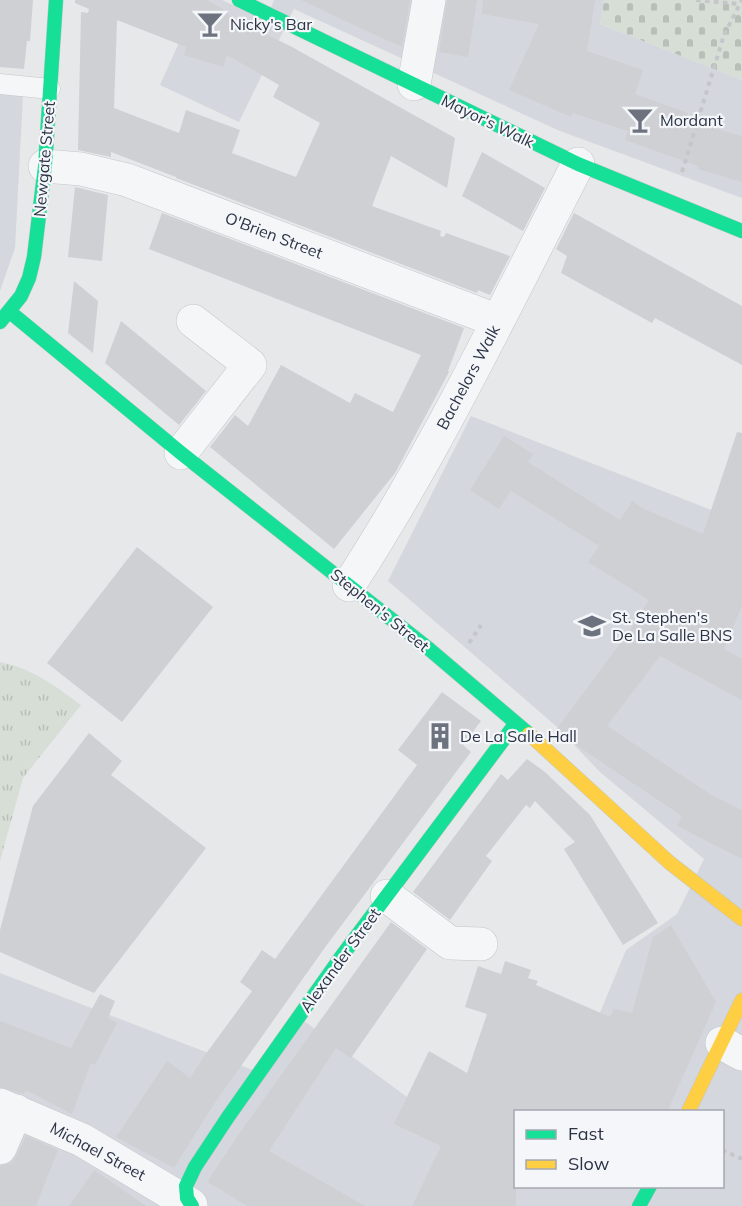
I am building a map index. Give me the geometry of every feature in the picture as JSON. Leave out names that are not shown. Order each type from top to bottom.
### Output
[{"type":"street","name":"Newgate Street","points":[[5,317],[21,296],[32,267],[45,166],[56,0]]},
{"type":"street","name":"Mayor's Walk","points":[[239,0],[275,8],[414,84],[578,164],[742,231]]},
{"type":"street","points":[[414,84],[429,0]]},
{"type":"street","name":"Bachelors Walk","points":[[349,585],[405,494],[456,402],[578,164]]},
{"type":"street","name":"O'Brien Street","points":[[45,166],[81,169],[127,180],[498,321]]},
{"type":"street","name":"Stephen's Street","points":[[5,317],[349,585],[516,723],[670,863],[742,919]]},
{"type":"street","points":[[181,453],[250,365],[194,321]]},
{"type":"street","name":"Alexander Street","points":[[192,1206],[187,1198],[186,1186],[195,1167],[287,1033],[516,723]]},
{"type":"street","points":[[387,896],[450,943],[481,944]]},
{"type":"street","points":[[689,1110],[732,1048],[742,1000]]},
{"type":"street","points":[[0,1148],[8,1108]]},
{"type":"street","name":"Michael Street","points":[[8,1108],[53,1126],[101,1150],[192,1206]]},
{"type":"street","points":[[639,1206],[649,1188]]},
{"type":"lane","points":[[0,84],[50,88]]},
{"type":"path","points":[[671,203],[724,35],[740,2],[696,0]]},
{"type":"path","points":[[472,639],[481,625]]},
{"type":"path","points":[[724,1151],[742,1160]]},
{"type":"shaded area","points":[[198,0],[222,0],[266,21],[274,0],[604,0],[600,24],[742,80],[742,198],[560,131],[294,9],[239,122],[160,85]]},
{"type":"shaded area","points":[[0,93],[23,95],[15,248],[0,291]]},
{"type":"shaded area","points":[[471,416],[742,522],[742,1206],[0,1206],[0,973],[266,1075],[304,1021],[407,1097],[514,1164],[514,1188],[724,1188],[724,1110],[559,1110],[626,950],[677,914],[704,859],[600,772],[556,726],[388,581]]},
{"type":"green space","points":[[604,0],[742,0],[742,80],[600,24]]},
{"type":"green space","points":[[0,662],[33,673],[81,705],[23,778],[0,861]]},
{"type":"building","points":[[0,0],[33,0],[30,41],[27,41],[24,69],[0,67]]},
{"type":"building","points":[[75,0],[207,0],[223,9],[231,17],[292,47],[455,138],[447,188],[391,156],[372,206],[441,231],[440,236],[444,237],[446,233],[510,256],[490,295],[478,290],[477,293],[111,152],[111,157],[78,150],[81,12],[88,13],[89,9],[75,3]],"holes":[[[117,20],[186,47],[184,55],[223,67],[227,55],[279,85],[273,97],[320,123],[296,177],[232,153],[240,130],[186,110],[179,133],[114,108]]]},
{"type":"building","points":[[301,0],[410,0],[402,47],[360,28]]},
{"type":"building","points":[[447,0],[477,0],[468,57],[439,52]]},
{"type":"building","points":[[483,0],[595,0],[587,51],[643,70],[635,94],[688,113],[686,120],[742,136],[742,182],[698,169],[698,166],[625,140],[628,131],[573,113],[571,117],[509,90],[539,24],[482,14]]},
{"type":"building","points":[[482,152],[545,188],[523,231],[462,196]]},
{"type":"building","points":[[75,187],[108,195],[102,261],[68,257]]},
{"type":"building","points":[[162,213],[464,328],[449,372],[395,473],[334,549],[210,447],[235,415],[248,426],[281,365],[350,403],[355,393],[393,412],[421,355],[149,249]]},
{"type":"building","points":[[574,213],[742,306],[742,365],[655,318],[652,323],[561,273],[567,256],[556,249]]},
{"type":"building","points":[[74,281],[98,301],[93,353],[68,333]]},
{"type":"building","points":[[121,321],[206,391],[179,425],[105,363]]},
{"type":"building","points":[[737,432],[742,433],[742,606],[724,649],[742,659],[742,700],[660,656],[607,726],[713,796],[742,810],[742,859],[677,826],[682,816],[555,731],[631,629],[649,600],[588,562],[599,546],[511,491],[499,509],[470,490],[504,436],[533,454],[528,462],[620,520],[632,501],[644,509],[703,534]]},
{"type":"building","points":[[137,547],[213,607],[122,722],[47,663]]},
{"type":"building","points":[[442,692],[481,721],[463,745],[471,752],[326,946],[212,1107],[174,1168],[116,1137],[167,1061],[190,1078],[252,991],[240,982],[262,950],[275,959],[417,765],[398,750]]},
{"type":"building","points":[[89,733],[122,761],[111,775],[206,848],[94,993],[0,952],[0,930],[33,806]]},
{"type":"building","points":[[527,759],[545,772],[590,815],[658,923],[623,945],[564,849],[575,842],[535,801],[530,808],[526,805],[486,856],[492,861],[450,920],[413,892],[501,774],[508,780]]},
{"type":"building","points":[[391,922],[427,949],[351,1058],[336,1048],[269,1151],[365,1206],[247,1206],[208,1182],[211,1176]]},
{"type":"building","points":[[671,925],[716,1002],[668,1110],[514,1110],[516,1206],[412,1206],[441,1146],[394,1124],[429,1051],[467,1073],[487,1014],[465,1007],[478,966],[501,974],[505,961],[531,970],[528,978],[538,981],[536,985],[610,1017],[614,1009],[632,1013],[653,937]]},
{"type":"building","points":[[100,994],[115,1001],[108,1018],[117,1023],[95,1065],[91,1063],[72,1114],[26,1090],[24,1094],[0,1087],[0,1021],[71,1048]]},
{"type":"building","points":[[26,1136],[58,1150],[36,1206],[0,1206],[0,1166],[12,1163]]},
{"type":"building","points":[[94,1170],[146,1206],[69,1206]]},
{"type":"traffic: fast","points":[[0,322],[21,296],[29,278],[34,257],[45,166],[56,0]]},
{"type":"traffic: fast","points":[[239,0],[578,164],[742,231]]},
{"type":"traffic: fast","points":[[10,312],[181,453],[429,649],[529,734]]},
{"type":"traffic: fast","points":[[192,1206],[187,1198],[186,1186],[195,1167],[228,1117],[341,957],[516,723]]},
{"type":"traffic: fast","points":[[639,1206],[649,1188]]},
{"type":"traffic: slow","points":[[529,734],[670,863],[742,919]]},
{"type":"traffic: slow","points":[[689,1110],[742,1000]]},
{"type":"place","name":"Nicky's Bar","points":[[210,24]]},
{"type":"place","name":"Mordant","points":[[640,120]]},
{"type":"place","name":"St. Stephen's De La Salle BNS","points":[[592,626]]},
{"type":"place","name":"De La Salle Hall","points":[[440,736]]}]
